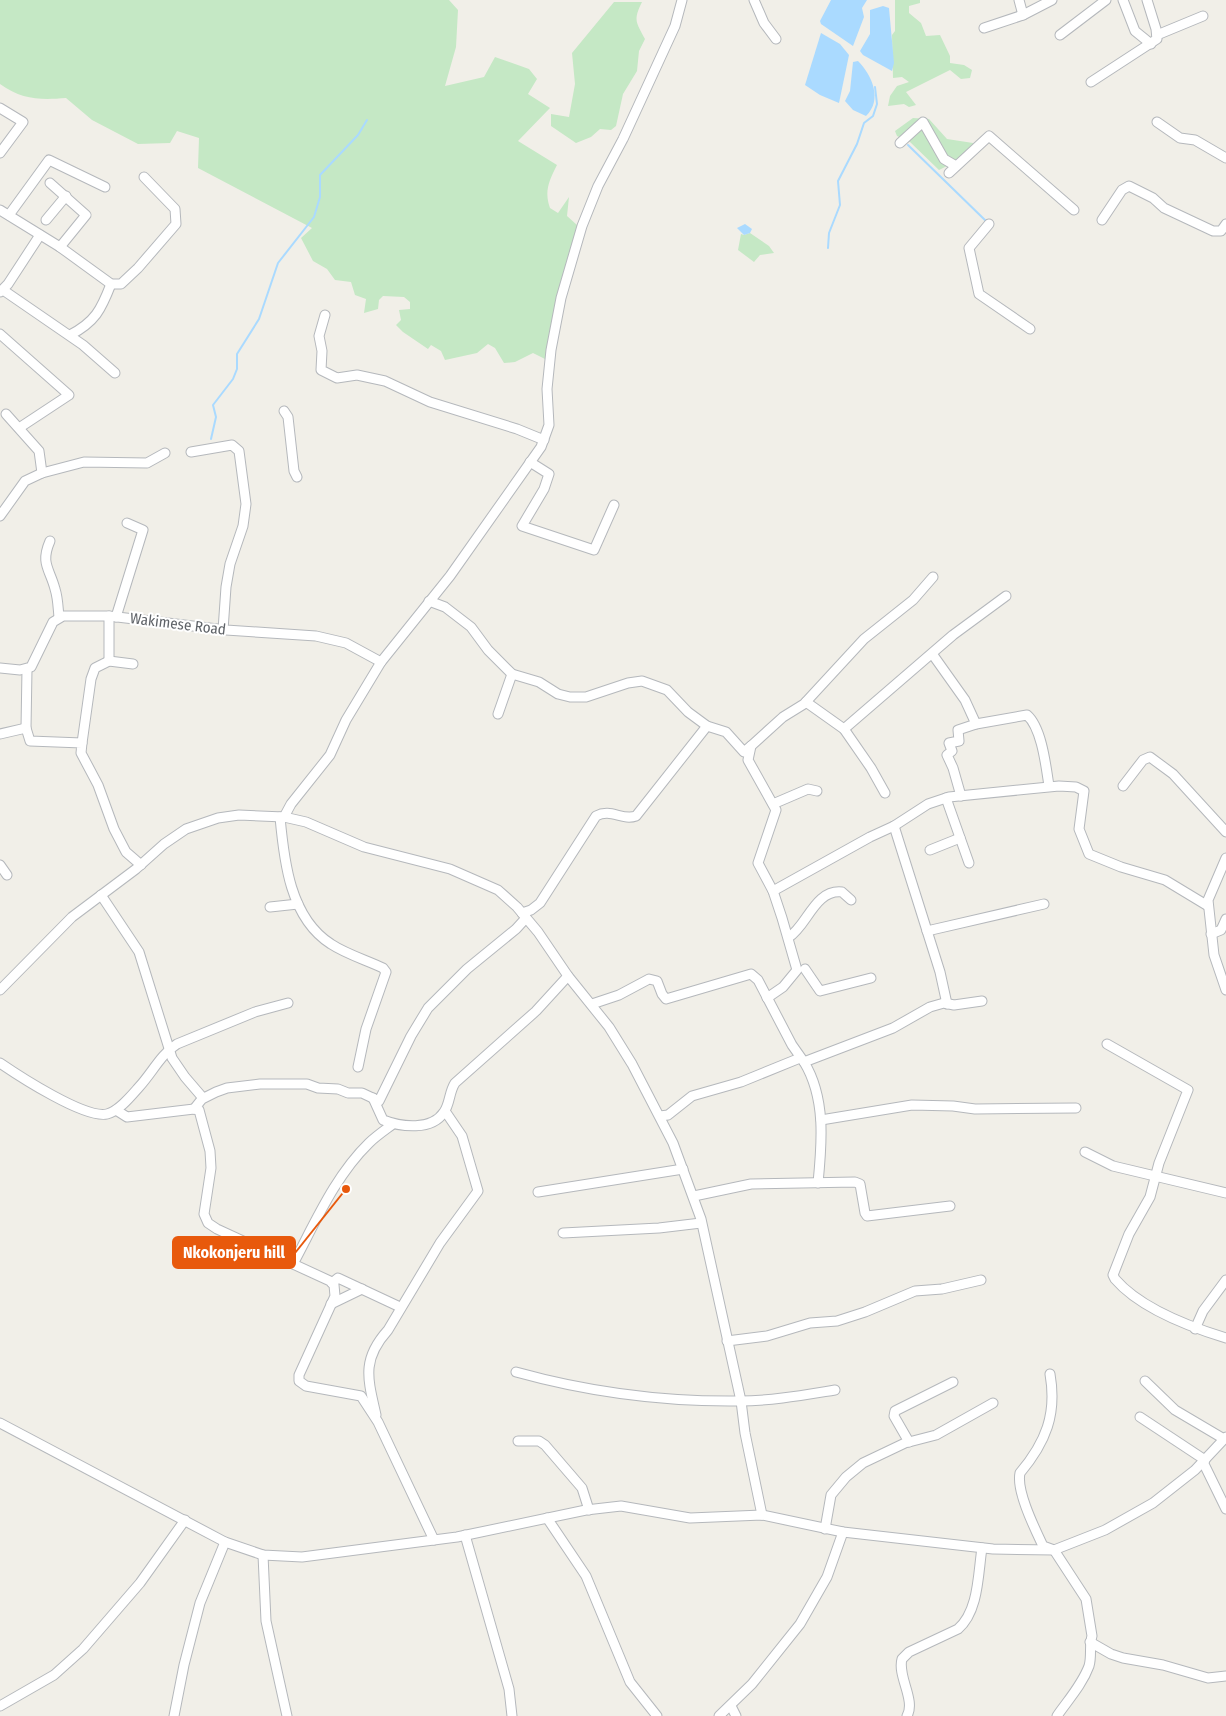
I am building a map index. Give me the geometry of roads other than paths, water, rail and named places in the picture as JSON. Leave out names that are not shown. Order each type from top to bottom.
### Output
[{"type":"street","points":[[358,1067],[366,1029],[386,972],[383,968],[331,944],[309,926],[298,904],[283,847],[282,817],[330,755],[346,720],[381,662],[482,532],[544,440],[549,426],[547,389],[551,350],[561,298],[582,226],[598,186],[623,138],[675,26],[682,0]]},
{"type":"street","points":[[754,0],[764,23],[776,39]]},
{"type":"street","points":[[1019,0],[1023,15]]},
{"type":"street","points":[[984,28],[1023,15],[1052,0]]},
{"type":"street","points":[[1060,35],[1106,0]]},
{"type":"street","points":[[1123,0],[1135,31],[1151,44]]},
{"type":"street","points":[[1147,0],[1157,35]]},
{"type":"street","points":[[1091,82],[1151,44],[1157,35],[1204,16]]},
{"type":"street","points":[[0,108],[23,122],[0,154]]},
{"type":"street","points":[[900,143],[923,122],[944,158],[956,166]]},
{"type":"street","points":[[1157,122],[1180,138],[1194,140],[1226,158]]},
{"type":"street","points":[[949,173],[990,136],[1074,210]]},
{"type":"street","points":[[9,215],[50,160],[105,188]]},
{"type":"street","points":[[0,210],[60,247],[112,284],[121,284],[126,281],[176,224],[176,209],[144,177]]},
{"type":"street","points":[[50,183],[86,214],[60,247]]},
{"type":"street","points":[[1102,220],[1122,190],[1129,186],[1152,198],[1164,208],[1213,231],[1221,231],[1226,224]]},
{"type":"street","points":[[46,220],[66,196]]},
{"type":"street","points":[[989,224],[969,248],[979,294],[1030,329]]},
{"type":"street","points":[[40,235],[3,286],[70,335],[116,373]]},
{"type":"street","points":[[70,335],[87,326],[94,318],[104,304],[112,284]]},
{"type":"street","points":[[324,315],[319,336],[322,351],[320,370],[338,378],[357,375],[385,381],[430,402],[517,429],[544,440]]},
{"type":"street","points":[[0,334],[70,395],[19,428]]},
{"type":"street","points":[[284,411],[288,416],[294,471],[297,477]]},
{"type":"street","points":[[6,414],[41,455],[42,473]]},
{"type":"street","points":[[191,452],[232,446],[238,451],[246,504],[243,526],[227,579],[223,630]]},
{"type":"street","points":[[0,516],[26,481],[42,473],[84,462],[147,463],[165,453]]},
{"type":"street","points":[[530,462],[549,474],[544,488],[522,526],[594,550],[614,505]]},
{"type":"street","points":[[109,661],[112,616],[143,530],[127,523]]},
{"type":"street","points":[[0,668],[27,669],[33,666],[51,626],[59,617],[56,590],[47,570],[45,559],[45,553],[50,541]]},
{"type":"street","points":[[428,601],[445,607],[471,626],[488,650],[512,674],[539,682],[558,694],[570,697],[586,697],[628,683],[642,681],[667,690],[688,712],[707,726],[722,729],[744,752],[783,717],[806,702],[864,638],[913,600],[933,577]]},
{"type":"street","points":[[844,729],[933,655],[953,635],[1006,596]]},
{"type":"street","name":"Wakimese Road","points":[[59,617],[112,616],[223,630],[316,636],[341,641],[381,662]]},
{"type":"street","points":[[933,655],[965,700],[976,724]]},
{"type":"street","points":[[134,664],[109,661],[98,666],[93,671],[81,753],[98,786],[114,829],[126,852],[140,865]]},
{"type":"street","points":[[27,669],[26,728],[30,741],[82,743]]},
{"type":"street","points":[[498,714],[512,674]]},
{"type":"street","points":[[806,702],[844,729],[871,768],[884,793]]},
{"type":"street","points":[[960,796],[953,768],[946,755],[952,751],[949,743],[958,741],[958,730],[976,724],[1027,715],[1032,719],[1044,753],[1049,786]]},
{"type":"street","points":[[194,1109],[203,1098],[227,1088],[260,1084],[307,1084],[318,1088],[338,1089],[348,1093],[362,1093],[379,1101],[411,1036],[428,1008],[467,970],[516,929],[524,916],[540,903],[596,816],[603,812],[611,812],[628,817],[636,816],[707,726]]},
{"type":"street","points":[[0,734],[26,728]]},
{"type":"street","points":[[751,746],[748,760],[776,810],[758,864],[773,891],[798,970],[791,980],[767,998]]},
{"type":"street","points":[[1123,786],[1145,758],[1150,757],[1173,774],[1226,832]]},
{"type":"street","points":[[773,891],[870,837],[894,826],[928,804],[946,798],[1049,786],[1083,790],[1079,829],[1089,854],[1121,867],[1165,880],[1208,906]]},
{"type":"street","points":[[773,804],[808,789],[817,791]]},
{"type":"street","points":[[946,798],[969,863]]},
{"type":"street","points":[[2,986],[72,918],[175,835],[194,825],[239,815],[282,817],[306,822],[364,847],[433,864],[472,877],[498,890],[538,932],[568,976],[592,1004],[632,1064],[660,1116],[683,1169],[694,1196],[701,1222],[741,1401],[745,1433],[762,1515]]},
{"type":"street","points":[[894,826],[927,931],[947,1004]]},
{"type":"street","points":[[930,850],[960,838]]},
{"type":"street","points":[[1226,858],[1211,893],[1208,906],[1217,966],[1226,990]]},
{"type":"street","points":[[0,865],[7,876]]},
{"type":"street","points":[[789,937],[800,929],[814,907],[831,893],[842,892],[851,900]]},
{"type":"street","points":[[101,895],[139,952],[168,1050],[185,1077],[203,1098]]},
{"type":"street","points":[[270,907],[298,904]]},
{"type":"street","points":[[927,931],[1044,904]]},
{"type":"street","points":[[1212,934],[1220,930],[1226,920]]},
{"type":"street","points":[[805,969],[820,991],[871,978]]},
{"type":"street","points":[[592,1004],[619,995],[649,979],[657,981],[666,999],[748,973],[755,976],[809,1070],[821,1120],[818,1183]]},
{"type":"street","points":[[373,1098],[383,1120],[392,1124],[427,1124],[437,1121],[445,1111],[455,1083],[536,1010],[568,976]]},
{"type":"street","points":[[660,1116],[668,1115],[692,1096],[741,1082],[893,1028],[930,1006],[982,1002]]},
{"type":"street","points":[[0,1062],[40,1088],[95,1114],[107,1114],[116,1110],[139,1087],[168,1050],[177,1044],[255,1012],[288,1003]]},
{"type":"street","points":[[1107,1044],[1188,1090],[1159,1163],[1150,1197],[1123,1248],[1114,1275],[1119,1284],[1136,1296],[1195,1329],[1226,1338]]},
{"type":"street","points":[[821,1120],[912,1105],[953,1106],[975,1109],[1076,1108]]},
{"type":"street","points":[[116,1110],[127,1117],[199,1110],[210,1151],[211,1168],[204,1214],[208,1223],[332,1283],[335,1289],[331,1304],[299,1375],[299,1381],[311,1387],[361,1396],[378,1422],[434,1540]]},
{"type":"street","points":[[378,1422],[368,1379],[368,1368],[376,1343],[388,1330],[440,1243],[478,1191],[462,1136],[445,1111]]},
{"type":"street","points":[[293,1264],[334,1189],[368,1144],[392,1124]]},
{"type":"street","points":[[1085,1152],[1113,1166],[1226,1193]]},
{"type":"street","points":[[538,1192],[683,1169]]},
{"type":"street","points":[[694,1196],[751,1184],[858,1182],[865,1213],[868,1216],[950,1206]]},
{"type":"street","points":[[563,1233],[659,1228],[701,1222]]},
{"type":"street","points":[[332,1283],[338,1278],[400,1307]]},
{"type":"street","points":[[727,1341],[767,1336],[810,1323],[837,1321],[865,1312],[915,1291],[942,1289],[981,1280]]},
{"type":"street","points":[[1195,1329],[1203,1311],[1226,1280]]},
{"type":"street","points":[[331,1304],[362,1289]]},
{"type":"street","points":[[516,1372],[552,1382],[688,1400],[741,1401],[835,1390]]},
{"type":"street","points":[[1050,1374],[1052,1408],[1048,1428],[1020,1473],[1019,1479],[1029,1513],[1043,1546],[1054,1550],[1086,1599],[1091,1622],[1092,1636],[1090,1642],[1092,1651],[1084,1677],[1061,1715]]},
{"type":"street","points":[[0,1423],[225,1542],[263,1555],[302,1557],[434,1540],[589,1510],[631,1506],[690,1518],[762,1515],[843,1532],[982,1548],[1054,1550],[1105,1530],[1153,1503],[1204,1461],[1225,1438],[1175,1410],[1144,1381]]},
{"type":"street","points":[[909,1442],[894,1416],[895,1411],[953,1382]]},
{"type":"street","points":[[825,1529],[831,1494],[846,1477],[863,1463],[909,1442],[936,1435],[993,1403]]},
{"type":"street","points":[[1140,1417],[1204,1461],[1226,1509]]},
{"type":"street","points":[[518,1441],[539,1441],[545,1445],[582,1488],[589,1510]]},
{"type":"street","points":[[547,1518],[586,1576],[630,1682],[657,1716]]},
{"type":"street","points":[[0,1706],[54,1675],[83,1649],[140,1583],[185,1520]]},
{"type":"street","points":[[719,1716],[731,1706],[782,1646],[814,1603],[827,1578],[843,1532]]},
{"type":"street","points":[[466,1535],[509,1689],[512,1716]]},
{"type":"street","points":[[174,1716],[200,1603],[225,1542]]},
{"type":"street","points":[[906,1716],[909,1708],[901,1668],[902,1659],[909,1652],[958,1629],[964,1623],[974,1603],[982,1548]]},
{"type":"street","points":[[263,1555],[266,1621],[286,1716]]},
{"type":"street","points":[[1090,1642],[1110,1654],[1123,1658],[1163,1665],[1208,1678],[1226,1676]]},
{"type":"street","points":[[731,1706],[736,1716]]},
{"type":"water","points":[[831,0],[867,0],[862,8],[864,17],[853,46],[821,24],[820,21]]},
{"type":"water","points":[[883,6],[889,8],[894,63],[892,71],[863,55],[860,51],[870,34],[870,10]]},
{"type":"water","points":[[821,33],[840,44],[849,55],[839,103],[820,95],[805,85]]},
{"type":"water","points":[[858,61],[868,73],[874,88],[874,103],[866,116],[853,110],[845,101],[850,91],[853,62]]},
{"type":"water","points":[[745,224],[752,229],[750,233],[744,235],[737,228]]},
{"type":"waterway","points":[[828,248],[829,233],[840,205],[838,181],[857,144],[864,123],[873,116],[877,104],[875,87]]},
{"type":"waterway","points":[[211,439],[216,417],[213,405],[233,379],[237,369],[237,354],[259,319],[278,263],[314,217],[320,197],[320,175],[358,135],[367,120]]},
{"type":"waterway","points":[[908,145],[987,222]]},
{"type":"place","name":"Nkokonjeru hill","points":[[346,1189]]}]
